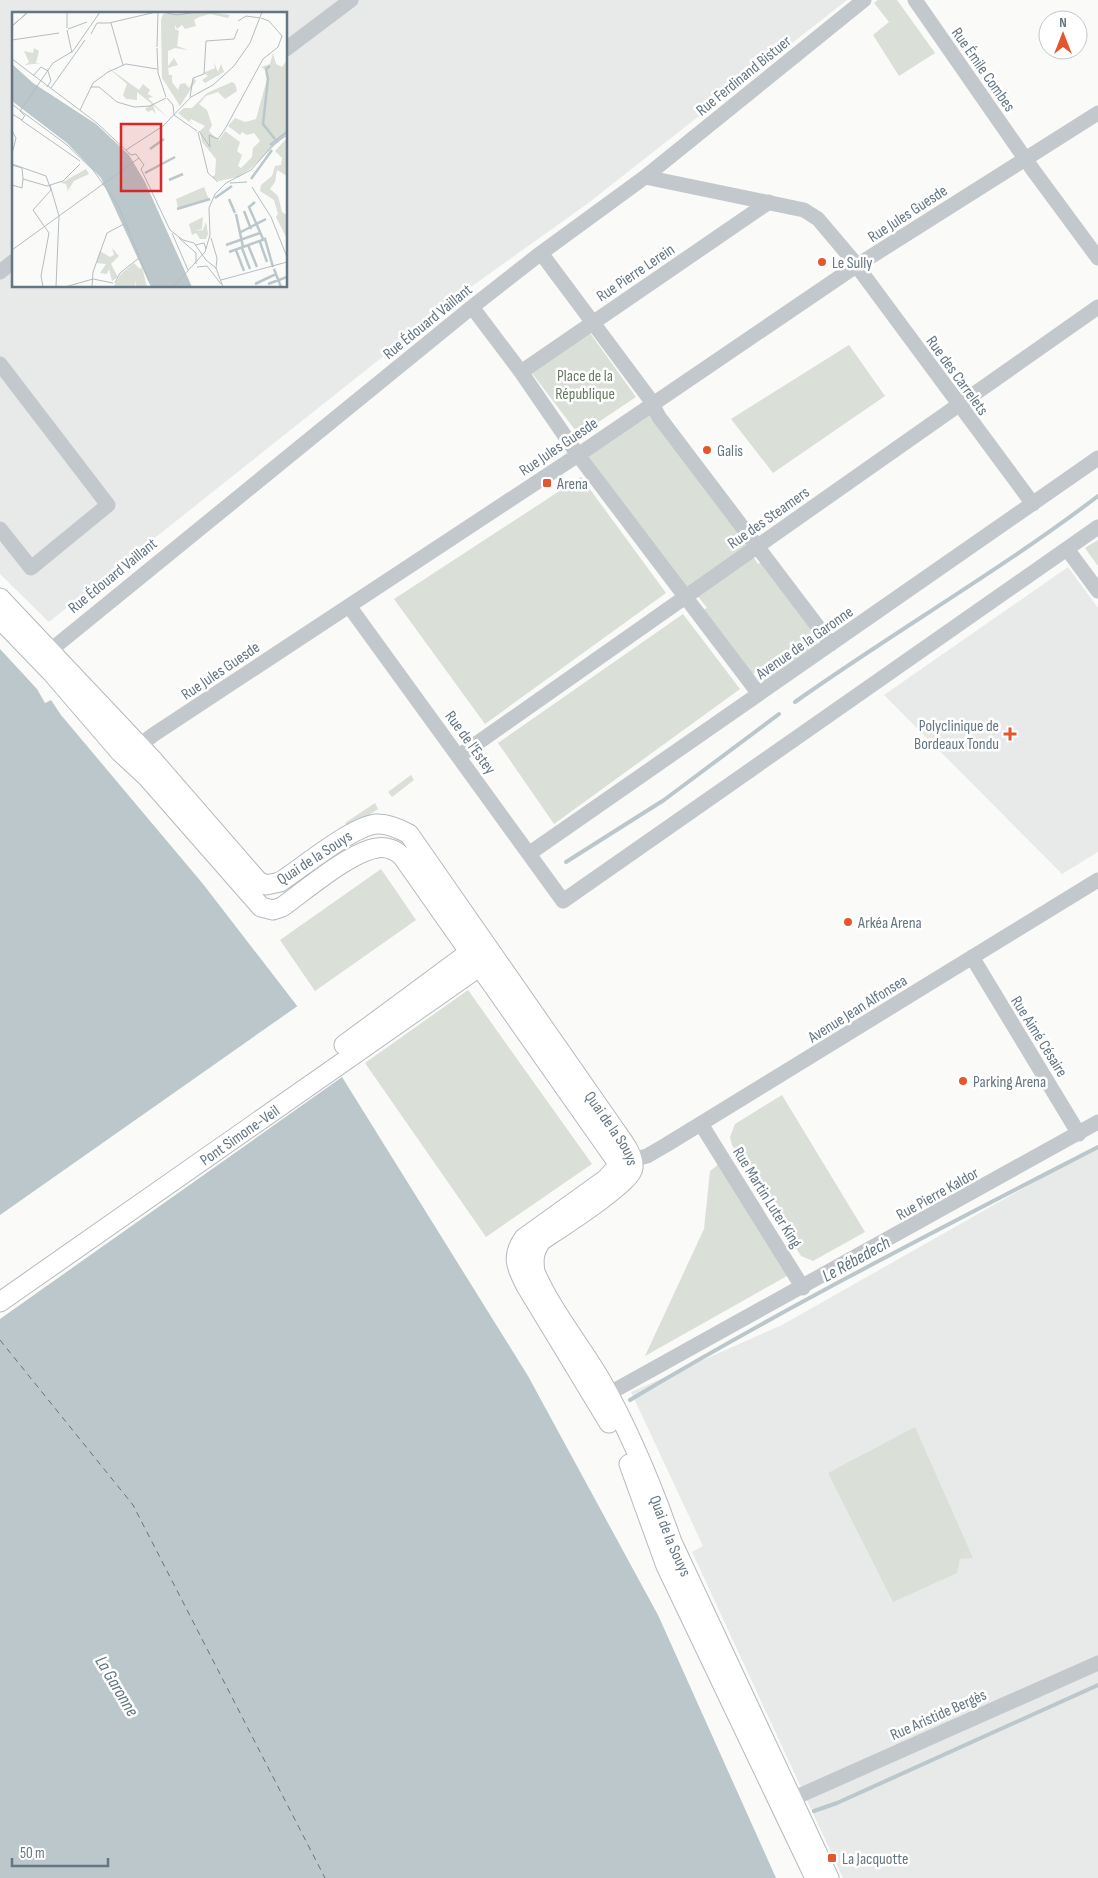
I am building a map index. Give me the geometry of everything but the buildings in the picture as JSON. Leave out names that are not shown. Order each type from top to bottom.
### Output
[{"type":"main road","name":"Quai de la Souys","points":[[0,598],[44,654],[69,694],[266,910],[282,906],[356,855],[376,848],[386,848],[395,850],[402,856],[481,954],[625,1162],[631,1175],[626,1181],[541,1241],[535,1250],[533,1260],[540,1282],[608,1394],[645,1468],[672,1542],[786,1801],[815,1878]]},
{"type":"main road","name":"Quai de la Souys","points":[[0,618],[44,654],[139,746],[258,881],[266,885],[280,882],[361,827],[378,824],[391,826],[410,834],[420,847],[481,954]]},
{"type":"main road","name":"Pont Simone-Veil","points":[[0,1302],[481,954]]},
{"type":"main road","name":"Pont Simone-Veil","points":[[0,1289],[338,1050],[439,984]]},
{"type":"main road","name":"Quai de la Souys","points":[[625,1162],[616,1168],[606,1179],[524,1238],[517,1248],[514,1258],[516,1268],[614,1432],[640,1490],[666,1566],[786,1801],[829,1878]]},
{"type":"street","points":[[288,47],[351,0]]},
{"type":"street","name":"Rue Ferdinand Bistuer","points":[[645,177],[864,0]]},
{"type":"street","name":"Rue Émile Combes","points":[[915,0],[1025,158],[1098,258]]},
{"type":"street","name":"Rue Jules Guesde","points":[[139,746],[578,455],[856,266],[1098,113]]},
{"type":"street","points":[[645,177],[804,210],[818,219],[856,266]]},
{"type":"street","name":"Rue Édouard Vaillant","points":[[44,654],[541,252],[645,177]]},
{"type":"street","name":"Rue Pierre Lerein","points":[[521,372],[769,202]]},
{"type":"street","points":[[541,252],[594,322],[652,404],[658,417],[831,644]]},
{"type":"street","points":[[0,272],[12,263]]},
{"type":"street","name":"Rue des Carrelets","points":[[856,266],[1033,504]]},
{"type":"street","points":[[472,307],[521,372],[578,455],[759,694]]},
{"type":"street","name":"Rue des Steamers","points":[[459,756],[1098,307]]},
{"type":"street","points":[[0,364],[108,505],[31,568],[0,529]]},
{"type":"street","name":"Avenue de la Garonne","points":[[530,853],[1098,458]]},
{"type":"street","points":[[1098,527],[1067,549],[1098,591]]},
{"type":"street","name":"Rue de l'Estey","points":[[348,606],[530,853],[563,901],[1067,549]]},
{"type":"street","points":[[69,694],[119,737],[139,746],[136,753],[137,767]]},
{"type":"street","name":"Avenue Jean Alfonsea","points":[[625,1162],[647,1156],[701,1124],[1098,880]]},
{"type":"street","name":"Rue Aimé Césaire","points":[[972,957],[1079,1134]]},
{"type":"street","name":"Rue Pierre Kaldor","points":[[608,1394],[700,1341],[803,1288],[1098,1122]]},
{"type":"street","name":"Rue Martin Luter King","points":[[701,1124],[803,1288]]},
{"type":"street","name":"Rue Aristide Bergès","points":[[786,1801],[1098,1663]]},
{"type":"shaded area","points":[[0,0],[847,0],[587,204],[468,289],[49,622],[0,574]]},
{"type":"shaded area","name":"Polyclinique de Bordeaux Tondu","points":[[1068,567],[1098,608],[1098,852],[1062,874],[884,695]]},
{"type":"shaded area","points":[[1098,1146],[1098,1878],[843,1878],[692,1552],[703,1546],[631,1392],[782,1325]]},
{"type":"green space","points":[[878,0],[897,0],[935,53],[899,76],[873,35],[889,22],[874,3]]},
{"type":"green space","name":"Place de la République","points":[[590,333],[636,397],[579,435],[531,372]]},
{"type":"green space","points":[[849,345],[885,396],[773,473],[731,419]]},
{"type":"green space","points":[[652,414],[747,544],[746,548],[691,586],[684,586],[588,456],[644,416]]},
{"type":"green space","points":[[581,477],[666,593],[485,724],[394,599]]},
{"type":"green space","points":[[1098,540],[1098,566],[1085,548]]},
{"type":"green space","points":[[753,556],[758,564],[763,561],[818,634],[814,637],[820,647],[765,684],[756,671],[751,677],[701,611],[707,608],[697,595]]},
{"type":"green space","points":[[683,614],[740,689],[554,824],[498,743]]},
{"type":"green space","points":[[411,775],[414,780],[392,797],[388,792]]},
{"type":"green space","points":[[375,803],[378,809],[349,828],[345,823]]},
{"type":"green space","points":[[381,869],[416,920],[315,991],[280,940]]},
{"type":"green space","points":[[468,990],[592,1164],[486,1237],[365,1063]]},
{"type":"green space","points":[[782,1095],[865,1232],[813,1261],[801,1256],[732,1145],[730,1137],[735,1124]]},
{"type":"green space","points":[[719,1164],[787,1276],[645,1356],[704,1229],[710,1171]]},
{"type":"green space","points":[[915,1427],[973,1558],[960,1559],[957,1573],[893,1602],[828,1473]]},
{"type":"water","name":"La Garonne","points":[[0,649],[37,689],[45,703],[51,700],[61,715],[203,884],[301,1011],[528,1376],[658,1615],[776,1878],[0,1878]]},
{"type":"pier","points":[[299,1005],[345,1075],[0,1319],[0,1215]]},
{"type":"waterway","points":[[795,702],[986,575],[1098,496]]},
{"type":"waterway","points":[[566,862],[664,800],[779,714]]},
{"type":"waterway","name":"Le Rébedech","points":[[630,1400],[803,1301],[1098,1147]]},
{"type":"waterway","points":[[814,1811],[837,1803],[1098,1685]]},
{"type":"ferry route","points":[[0,1340],[133,1505],[325,1878]]},
{"type":"place","name":"Le Sully","points":[[822,262]]},
{"type":"place","name":"Galis","points":[[707,450]]},
{"type":"place","name":"Arena","points":[[547,483]]},
{"type":"place","name":"Polyclinique de Bordeaux Tondu","points":[[1010,734]]},
{"type":"place","name":"Arkéa Arena","points":[[848,922]]},
{"type":"place","name":"Parking Arena","points":[[963,1081]]},
{"type":"place","name":"La Jacquotte","points":[[832,1858]]}]
